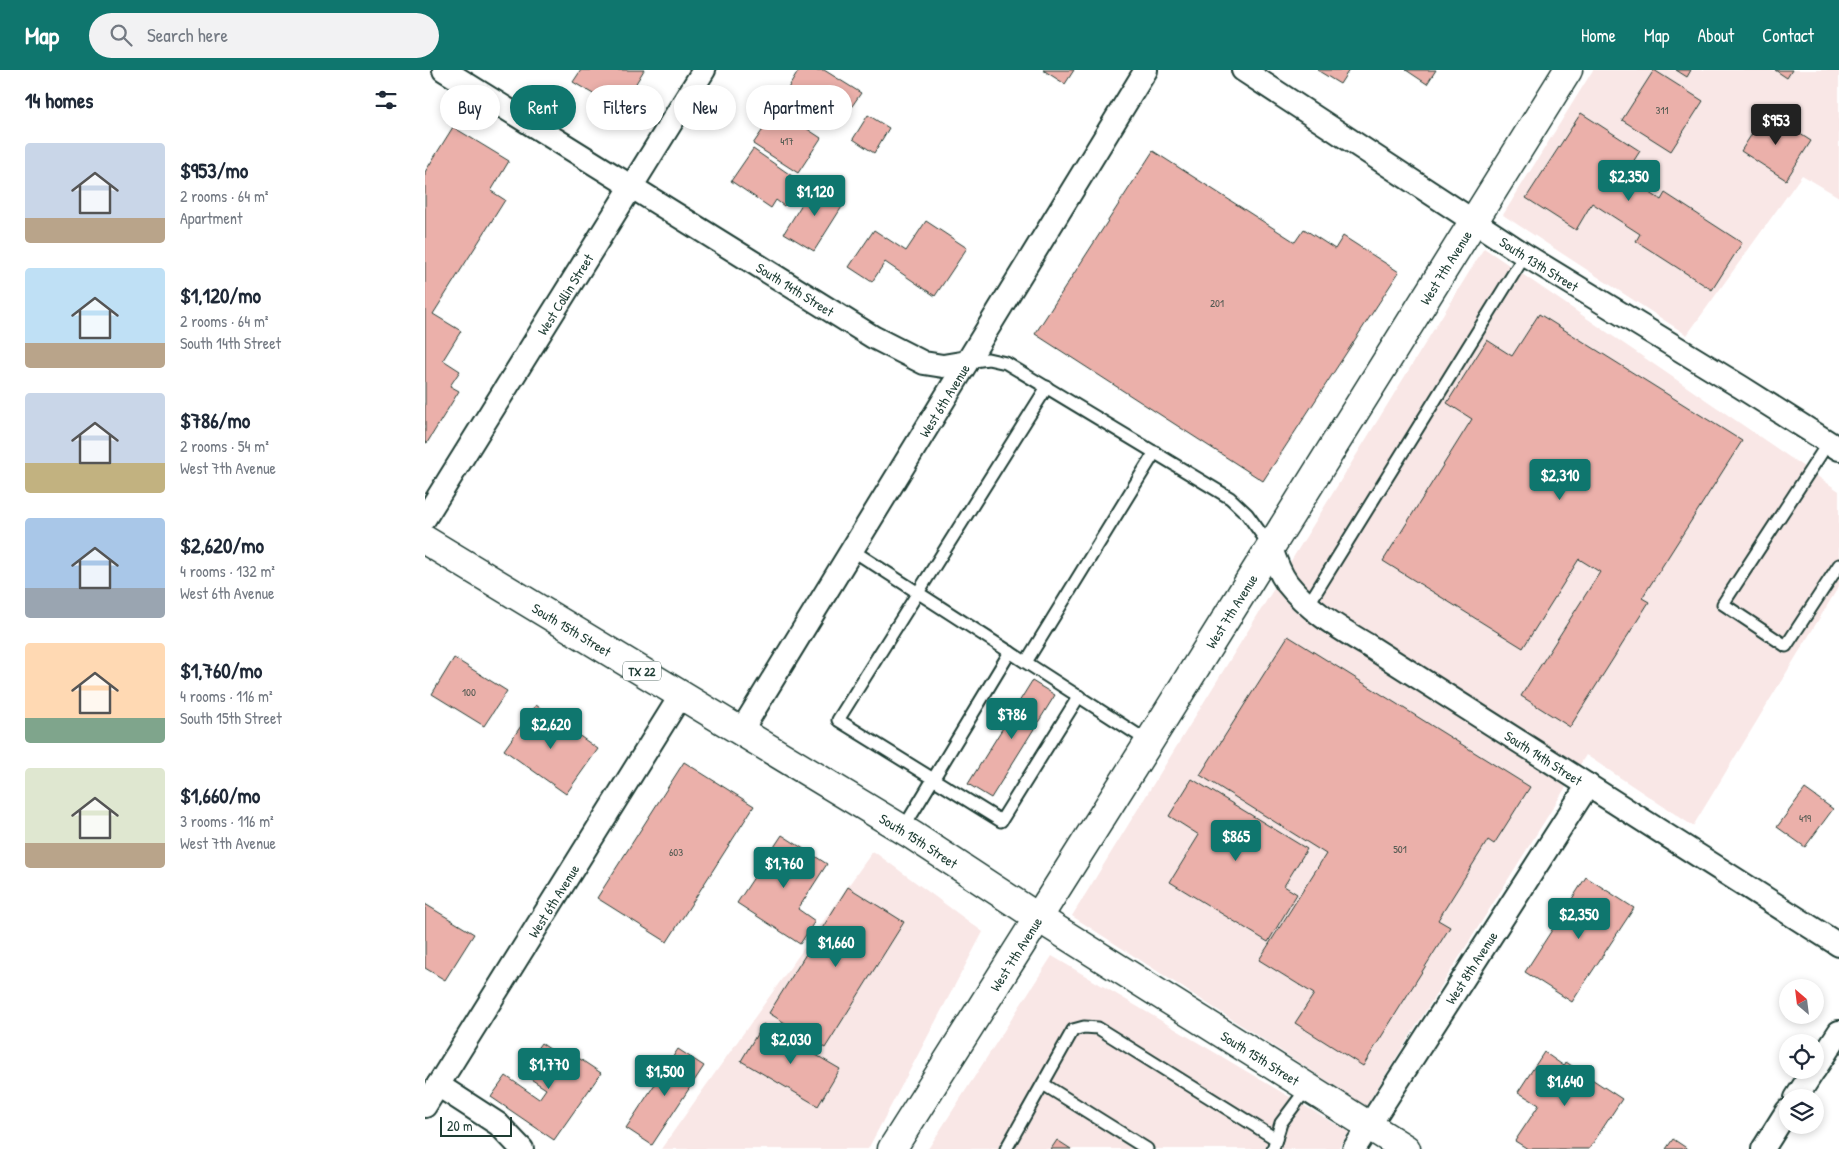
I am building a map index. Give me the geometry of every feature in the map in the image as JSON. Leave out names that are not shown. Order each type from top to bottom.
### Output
[{"type":"main road","name":"West 7th Avenue","points":[[891,1149],[1271,548],[1473,220],[1568,70]]},
{"type":"main road","name":"South 15th Street","points":[[425,540],[903,829],[1037,917],[1406,1149]]},
{"type":"street","name":"South 14th Street","points":[[444,70],[882,341],[924,363],[943,366],[967,362]]},
{"type":"street","name":"West Collin Street","points":[[425,518],[704,70]]},
{"type":"street","name":"West 6th Avenue","points":[[741,731],[1146,70]]},
{"type":"street","name":"South 13th Street","points":[[1243,70],[1525,255],[1741,387],[1833,446]]},
{"type":"street","name":"South 14th Street","points":[[1271,548],[1286,582],[1308,605],[1331,623],[1839,945]]},
{"type":"street","name":"West 6th Avenue","points":[[425,1106],[681,695]]},
{"type":"street","name":"West 8th Avenue","points":[[1354,1149],[1588,785]]},
{"type":"street","points":[[1824,1055],[1839,1032]]},
{"type":"street","points":[[439,1085],[498,1124],[522,1149]]},
{"type":"street","points":[[1763,1149],[1779,1124]]},
{"type":"lane","points":[[1308,605],[1525,255]]},
{"type":"lane","points":[[967,362],[988,359],[1006,363],[1155,452],[1230,498],[1247,514],[1271,548]]},
{"type":"lane","points":[[1047,387],[838,720],[1001,821],[1079,696]]},
{"type":"lane","points":[[1833,446],[1723,604],[1786,646],[1839,565]]},
{"type":"lane","points":[[1026,662],[1155,452]]},
{"type":"lane","points":[[852,550],[1149,742]]},
{"type":"lane","points":[[903,829],[1011,652]]},
{"type":"lane","points":[[1006,1149],[1073,1030],[1084,1027],[1098,1028],[1274,1144],[1281,1123],[1308,1087]]},
{"type":"lane","points":[[1043,1084],[1147,1149]]},
{"type":"shaded area","points":[[1593,70],[1839,70],[1839,197],[1802,175],[1687,335],[1503,215]]},
{"type":"shaded area","points":[[1484,248],[1839,491],[1839,586],[1693,826],[1586,755],[1366,1106],[1072,916]]},
{"type":"shaded area","points":[[873,851],[983,932],[868,1149],[661,1149]]},
{"type":"shaded area","points":[[1052,956],[1349,1132],[1338,1149],[928,1149]]},
{"type":"building","points":[[581,70],[644,70],[635,85],[586,85],[586,90],[573,82]]},
{"type":"building","points":[[799,70],[824,70],[848,85],[790,85]]},
{"type":"building","points":[[1043,70],[1074,70],[1065,84]]},
{"type":"building","points":[[1317,70],[1349,70],[1340,84]]},
{"type":"building","points":[[1406,70],[1436,70],[1427,84]]},
{"type":"building","points":[[1654,70],[1703,101],[1671,151],[1622,120]]},
{"type":"building","points":[[1676,70],[1691,70],[1687,77]]},
{"type":"building","points":[[1775,70],[1792,70],[1787,78]]},
{"type":"building","points":[[852,87],[861,93],[852,106]]},
{"type":"building","points":[[1766,112],[1811,141],[1786,180],[1741,151]]},
{"type":"building","points":[[1581,113],[1640,151],[1624,176],[1661,200],[1665,193],[1742,243],[1712,290],[1636,241],[1640,234],[1592,203],[1576,230],[1526,198]]},
{"type":"building","points":[[868,115],[889,128],[874,153],[853,139]]},
{"type":"building","points":[[451,130],[458,130],[509,161],[491,191],[505,200],[433,314],[461,331],[443,360],[460,371],[450,386],[459,391],[427,443],[425,442],[425,172]]},
{"type":"building","points":[[763,130],[809,130],[821,138],[798,173],[753,144]]},
{"type":"building","points":[[753,149],[792,176],[790,179],[798,184],[784,206],[776,200],[771,208],[731,181]]},
{"type":"building","points":[[1153,151],[1295,242],[1304,229],[1335,249],[1343,236],[1399,272],[1263,481],[1035,334]]},
{"type":"building","points":[[815,183],[845,202],[814,251],[784,233]]},
{"type":"building","points":[[926,221],[967,248],[935,296],[885,262],[872,282],[849,267],[874,230],[906,251]]},
{"type":"building","points":[[1539,314],[1742,441],[1642,598],[1649,602],[1570,727],[1521,696],[1600,572],[1579,559],[1523,648],[1383,561],[1472,419],[1447,403],[1487,340],[1512,356]]},
{"type":"building","points":[[1288,636],[1530,787],[1494,844],[1488,840],[1438,920],[1450,927],[1363,1066],[1295,1023],[1314,994],[1259,960],[1326,854],[1200,775]]},
{"type":"building","points":[[454,658],[507,691],[484,726],[432,694]]},
{"type":"building","points":[[1032,681],[1055,695],[991,798],[968,784]]},
{"type":"building","points":[[536,705],[598,749],[566,794],[504,750]]},
{"type":"building","points":[[684,762],[754,806],[667,942],[597,898]]},
{"type":"building","points":[[1192,779],[1307,849],[1284,886],[1297,894],[1268,942],[1170,882],[1199,835],[1169,816]]},
{"type":"building","points":[[1805,789],[1833,809],[1805,847],[1777,827]]},
{"type":"building","points":[[782,835],[827,864],[798,909],[815,921],[800,944],[737,903]]},
{"type":"building","points":[[1586,877],[1634,908],[1572,1002],[1525,972]]},
{"type":"building","points":[[848,887],[904,922],[825,1048],[769,1013]]},
{"type":"building","points":[[425,904],[474,934],[445,980],[425,968]]},
{"type":"building","points":[[763,1024],[840,1069],[818,1106],[741,1061]]},
{"type":"building","points":[[541,1043],[566,1060],[571,1053],[601,1073],[554,1140],[491,1097],[506,1076],[539,1099],[546,1089],[520,1072]]},
{"type":"building","points":[[678,1049],[704,1066],[652,1145],[626,1128]]},
{"type":"building","points":[[1544,1052],[1564,1066],[1566,1062],[1622,1099],[1589,1149],[1528,1149],[1515,1141],[1539,1105],[1518,1092]]},
{"type":"building","points":[[1673,1139],[1688,1149],[1666,1149]]},
{"type":"building","points":[[1057,1140],[1071,1149],[1051,1149]]}]
